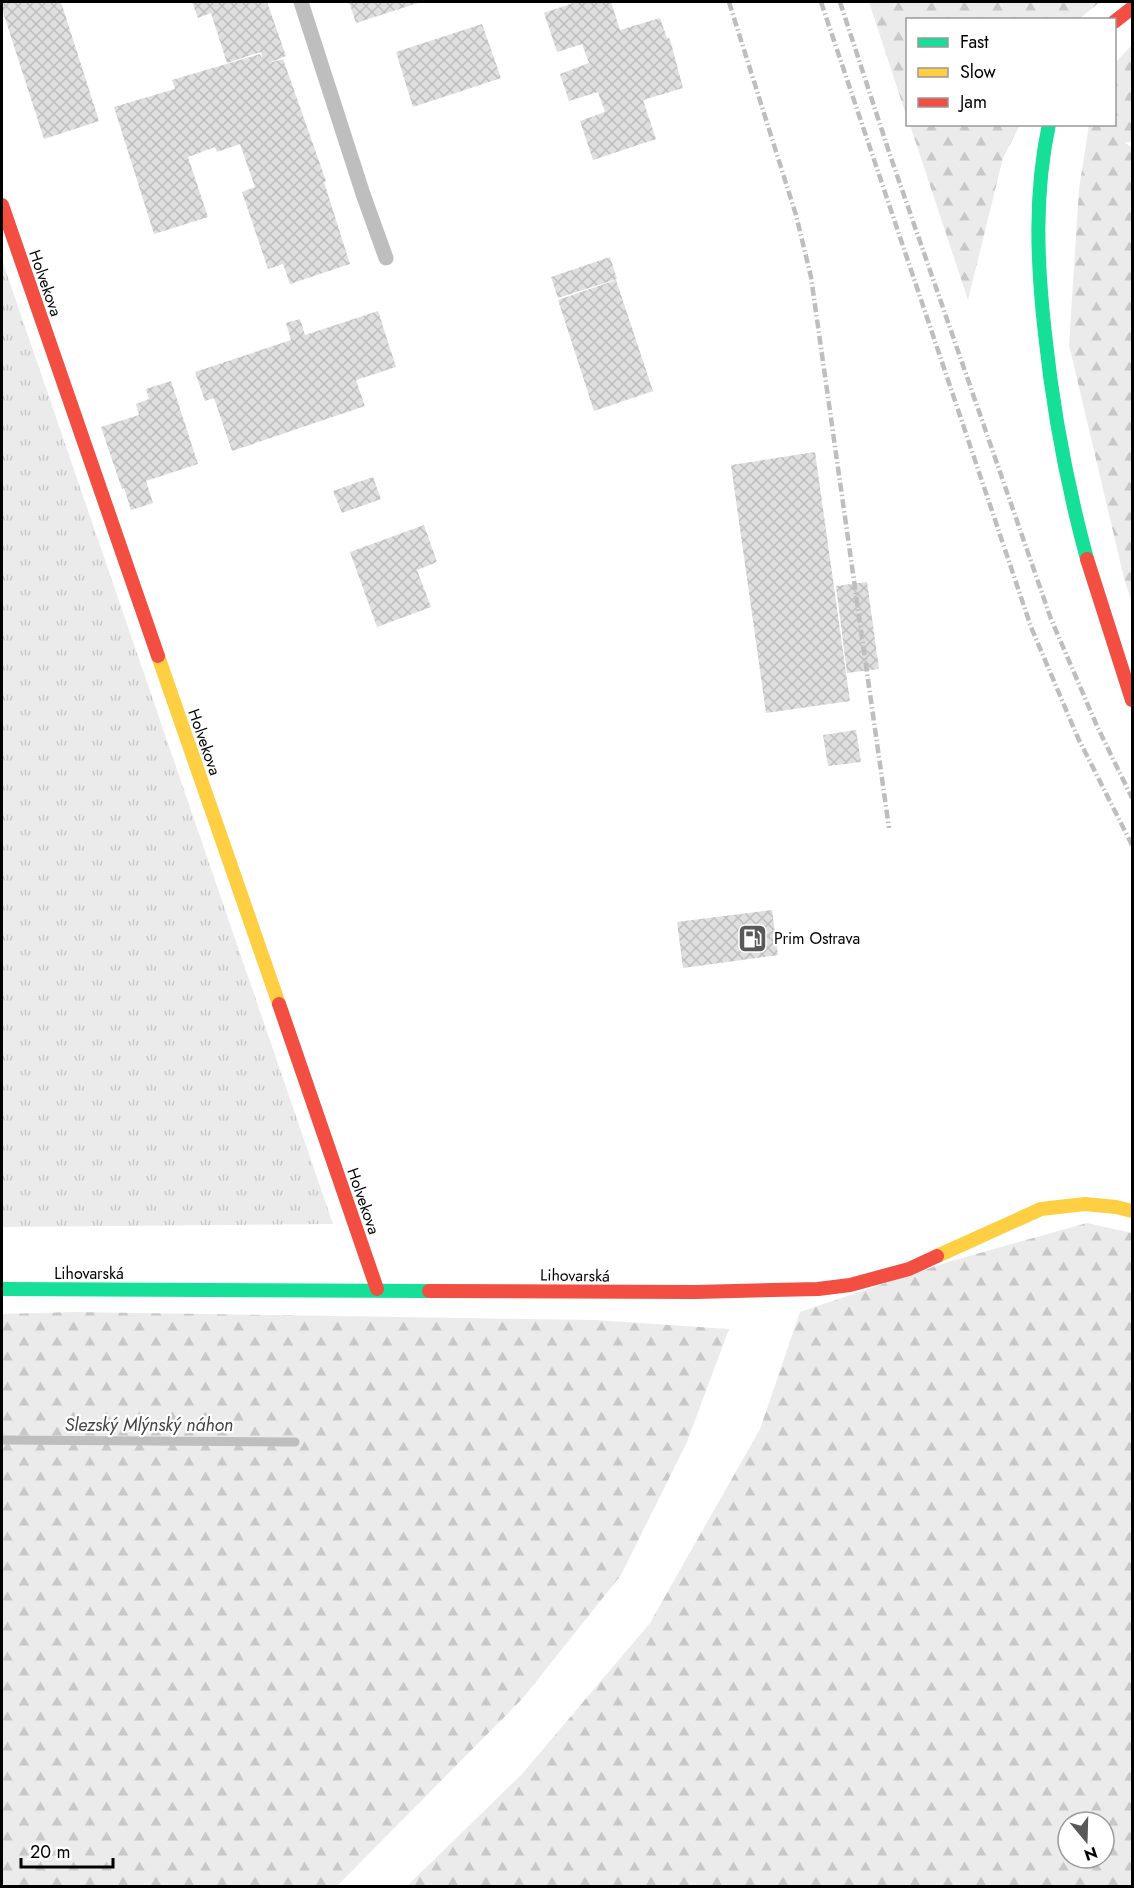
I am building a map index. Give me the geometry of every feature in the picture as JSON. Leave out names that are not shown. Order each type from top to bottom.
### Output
[{"type":"street","points":[[1116,20],[1132,8]]},
{"type":"street","points":[[1049,126],[1040,173],[1036,245],[1045,348],[1066,474],[1081,536],[1108,632],[1132,700]]},
{"type":"street","name":"Holvekova","points":[[2,205],[377,1289]]},
{"type":"street","name":"Lihovarská","points":[[2,1289],[695,1292],[818,1289],[850,1285],[909,1269],[1041,1209],[1085,1204],[1132,1211]]},
{"type":"lane","points":[[301,2],[386,258]]},
{"type":"green space","points":[[869,2],[1100,2],[1080,18],[906,18],[906,115]]},
{"type":"green space","points":[[1132,45],[1132,141],[1125,143],[1132,147],[1132,603],[1124,578],[1069,345],[1079,189],[1089,126],[1116,126],[1116,62]]},
{"type":"green space","points":[[910,126],[1019,126],[1003,158],[968,300]]},
{"type":"green space","points":[[2,260],[333,1224],[2,1227]]},
{"type":"green space","points":[[1087,1223],[1132,1233],[1132,1886],[407,1886],[522,1774],[650,1623],[760,1429],[800,1312],[951,1261]]},
{"type":"green space","points":[[74,1312],[595,1320],[729,1329],[687,1442],[621,1575],[523,1698],[337,1886],[2,1886],[2,1314]]},
{"type":"building","points":[[2,2],[61,2],[99,121],[44,139],[2,9]]},
{"type":"building","points":[[192,2],[267,2],[286,56],[269,63],[283,59],[326,181],[324,182],[350,264],[290,284],[283,264],[268,269],[242,192],[255,187],[240,144],[217,152],[215,147],[188,157],[208,217],[154,234],[114,107],[175,89],[172,80],[260,54],[263,61],[261,52],[227,63],[211,13],[198,18]]},
{"type":"building","points":[[349,2],[421,2],[356,23]]},
{"type":"building","points":[[576,2],[611,2],[620,30],[660,18],[671,43],[683,88],[643,100],[656,139],[593,160],[580,121],[605,112],[598,92],[569,101],[560,74],[589,63],[582,44],[557,52],[544,13]]},
{"type":"building","points":[[482,24],[501,78],[413,107],[396,52]]},
{"type":"building","points":[[610,257],[617,279],[558,298],[551,277]]},
{"type":"building","points":[[616,280],[653,391],[594,411],[558,300]]},
{"type":"building","points":[[378,311],[396,367],[356,380],[365,406],[232,451],[214,398],[205,401],[195,372],[291,340],[286,323],[300,319],[305,335]]},
{"type":"building","points":[[171,381],[198,464],[146,481],[153,503],[131,510],[101,427],[139,415],[136,404],[149,399],[146,389]]},
{"type":"building","points":[[815,452],[850,701],[766,713],[731,465]]},
{"type":"building","points":[[373,477],[381,499],[342,513],[333,491]]},
{"type":"building","points":[[424,525],[437,562],[417,570],[431,607],[377,627],[350,552]]},
{"type":"building","points":[[867,582],[879,669],[847,673],[836,586]]},
{"type":"building","points":[[856,730],[861,762],[828,766],[823,735]]},
{"type":"building","points":[[772,910],[778,955],[683,968],[677,922]]},
{"type":"waterway","name":"Slezský Mlýnský náhon","points":[[2,1440],[295,1442]]},
{"type":"railway","points":[[729,2],[796,215],[811,277],[889,828]]},
{"type":"railway","points":[[821,2],[1031,627],[1078,738],[1132,845]]},
{"type":"railway","points":[[840,2],[890,155],[1051,619],[1097,726],[1132,798]]},
{"type":"traffic: fast","points":[[1049,126],[1041,176],[1038,229],[1042,307],[1052,391],[1073,503],[1087,559]]},
{"type":"traffic: fast","points":[[2,1289],[429,1291]]},
{"type":"traffic: slow","points":[[158,656],[279,1004]]},
{"type":"traffic: slow","points":[[937,1256],[1041,1209],[1085,1204],[1132,1211]]},
{"type":"traffic: jam","points":[[1116,20],[1132,8]]},
{"type":"traffic: jam","points":[[2,205],[158,656]]},
{"type":"traffic: jam","points":[[1087,559],[1132,700]]},
{"type":"traffic: jam","points":[[279,1004],[377,1289]]},
{"type":"traffic: jam","points":[[429,1291],[695,1292],[818,1289],[850,1285],[909,1269],[937,1256]]},
{"type":"place","name":"Prim Ostrava","points":[[753,938]]}]
